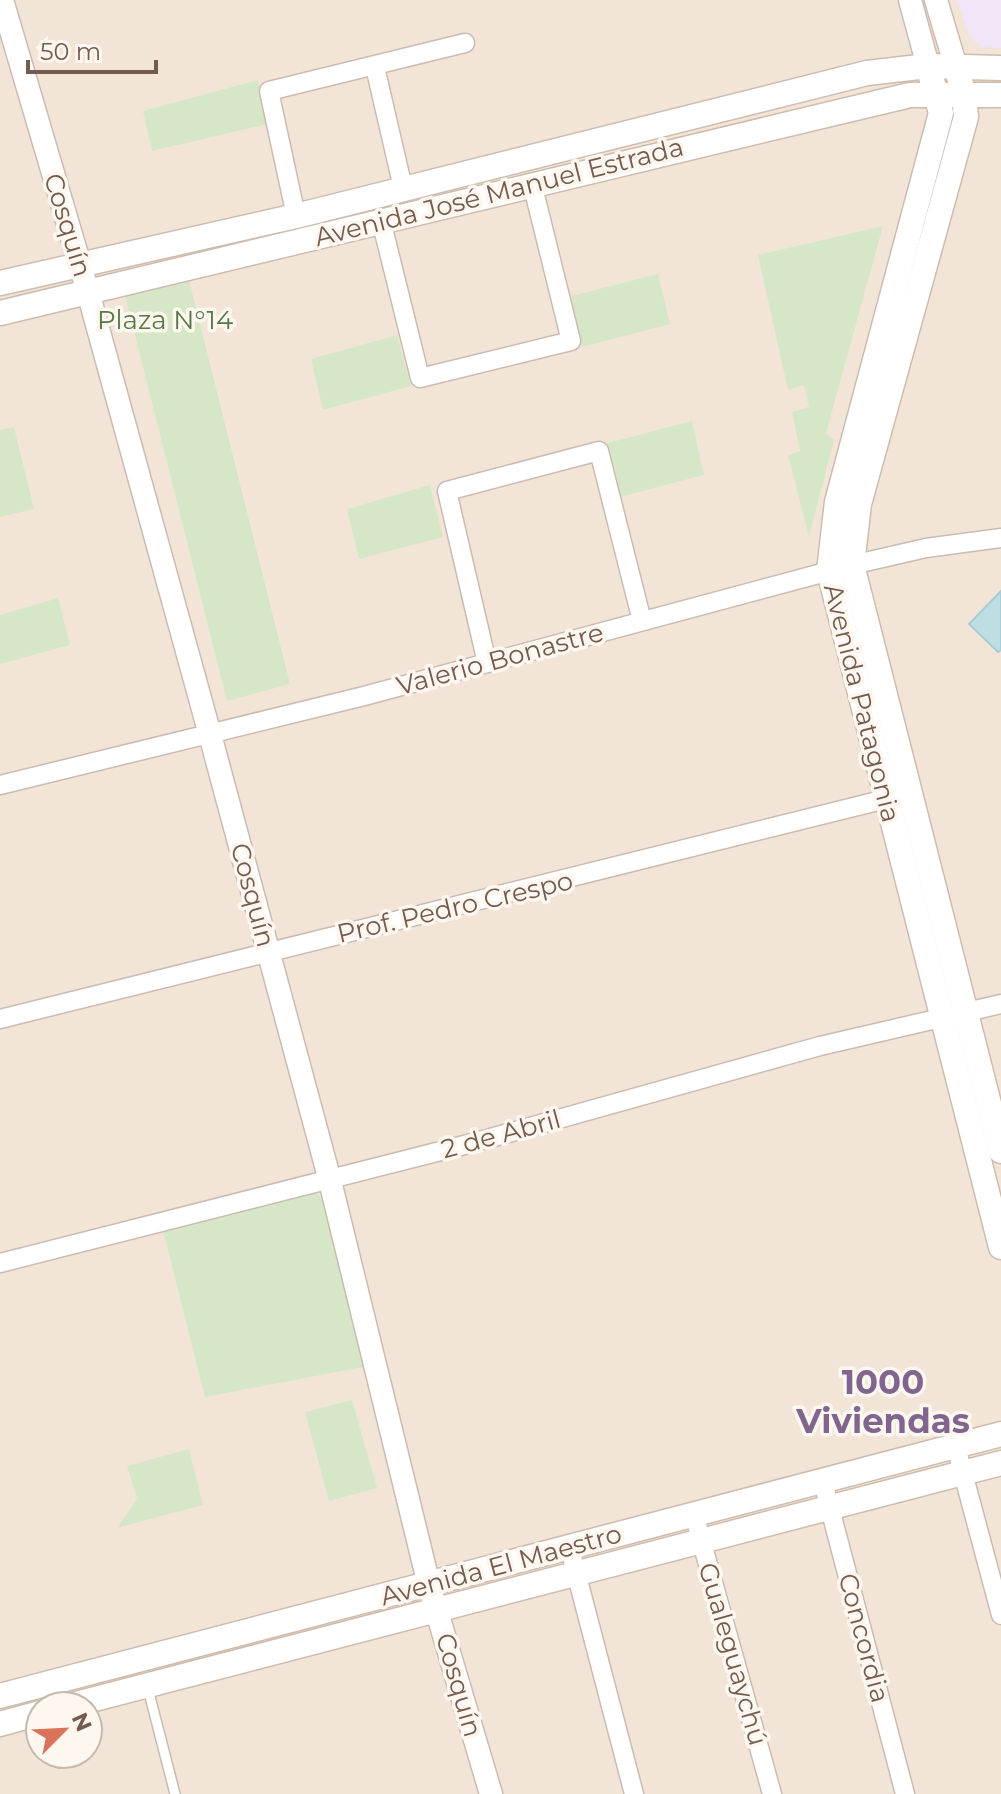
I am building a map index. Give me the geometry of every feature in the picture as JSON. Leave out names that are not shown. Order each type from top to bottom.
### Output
[{"type":"main road","name":"Avenida José Manuel Estrada","points":[[0,283],[296,216],[867,73],[928,66],[1001,68]]},
{"type":"main road","name":"Avenida Patagonia","points":[[928,66],[941,113],[837,502],[840,568],[954,1016],[1001,1247]]},
{"type":"main road","name":"Avenida Patagonia","points":[[840,568],[966,117],[964,94],[956,67]]},
{"type":"main road","name":"Avenida José Manuel Estrada","points":[[0,313],[532,183],[910,95],[1001,95]]},
{"type":"main road","name":"Avenida Patagonia","points":[[954,1016],[1001,1151]]},
{"type":"main road","name":"Avenida El Maestro","points":[[0,1696],[1001,1434]]},
{"type":"main road","name":"Avenida El Maestro","points":[[104,1697],[831,1510],[1001,1463]]},
{"type":"main road","points":[[0,1724],[24,1717]]},
{"type":"street","name":"Cosquín","points":[[2,0],[88,292],[209,731],[329,1177],[429,1585],[491,1794]]},
{"type":"street","points":[[910,0],[928,66]]},
{"type":"street","points":[[936,0],[956,67]]},
{"type":"street","points":[[296,216],[269,91],[465,43]]},
{"type":"street","points":[[375,67],[403,188]]},
{"type":"street","points":[[381,220],[420,378],[450,371],[571,341],[532,183]]},
{"type":"street","points":[[487,663],[447,491],[599,451],[642,621]]},
{"type":"street","name":"Valerio Bonastre","points":[[0,785],[487,663],[840,568],[926,548],[1001,538]]},
{"type":"street","name":"Prof. Pedro Crespo","points":[[0,1019],[268,951],[580,878],[897,796]]},
{"type":"street","name":"2 de Abril","points":[[0,1263],[476,1142],[820,1046],[1001,1004]]},
{"type":"street","points":[[956,1447],[1001,1615]]},
{"type":"street","name":"Concordia","points":[[823,1482],[905,1794]]},
{"type":"street","name":"Gualeguaychú","points":[[694,1514],[772,1794]]},
{"type":"street","points":[[569,1547],[634,1794]]},
{"type":"lane","points":[[140,1659],[175,1794]]},
{"type":"shaded area","points":[[0,0],[1001,0],[1001,1794],[0,1794]]},
{"type":"shaded area","points":[[957,0],[1001,0],[1001,48],[981,47],[969,36]]},
{"type":"green space","points":[[258,80],[268,124],[152,151],[143,111]]},
{"type":"green space","points":[[883,226],[826,433],[834,440],[809,537],[788,455],[800,451],[792,412],[809,407],[804,385],[788,390],[758,255]]},
{"type":"green space","points":[[658,274],[670,324],[582,347],[571,296]]},
{"type":"green space","name":"Plaza N°14","points":[[188,276],[290,684],[227,701],[124,291]]},
{"type":"green space","points":[[397,335],[411,386],[323,410],[311,359]]},
{"type":"green space","points":[[692,421],[704,475],[619,497],[604,444]]},
{"type":"green space","points":[[14,427],[34,509],[0,517],[0,430]]},
{"type":"green space","points":[[430,485],[443,537],[359,559],[347,509]]},
{"type":"green space","points":[[58,598],[70,645],[0,664],[0,615]]},
{"type":"green space","points":[[305,1193],[318,1194],[325,1204],[368,1366],[205,1397],[163,1230]]},
{"type":"green space","points":[[352,1400],[377,1488],[329,1501],[305,1412]]},
{"type":"green space","points":[[189,1449],[203,1505],[117,1528],[137,1498],[127,1466]]},
{"type":"water","points":[[1001,591],[1001,650],[998,652],[969,624]]},
{"type":"district","name":"1000 Viviendas","points":[[883,1402]]}]
